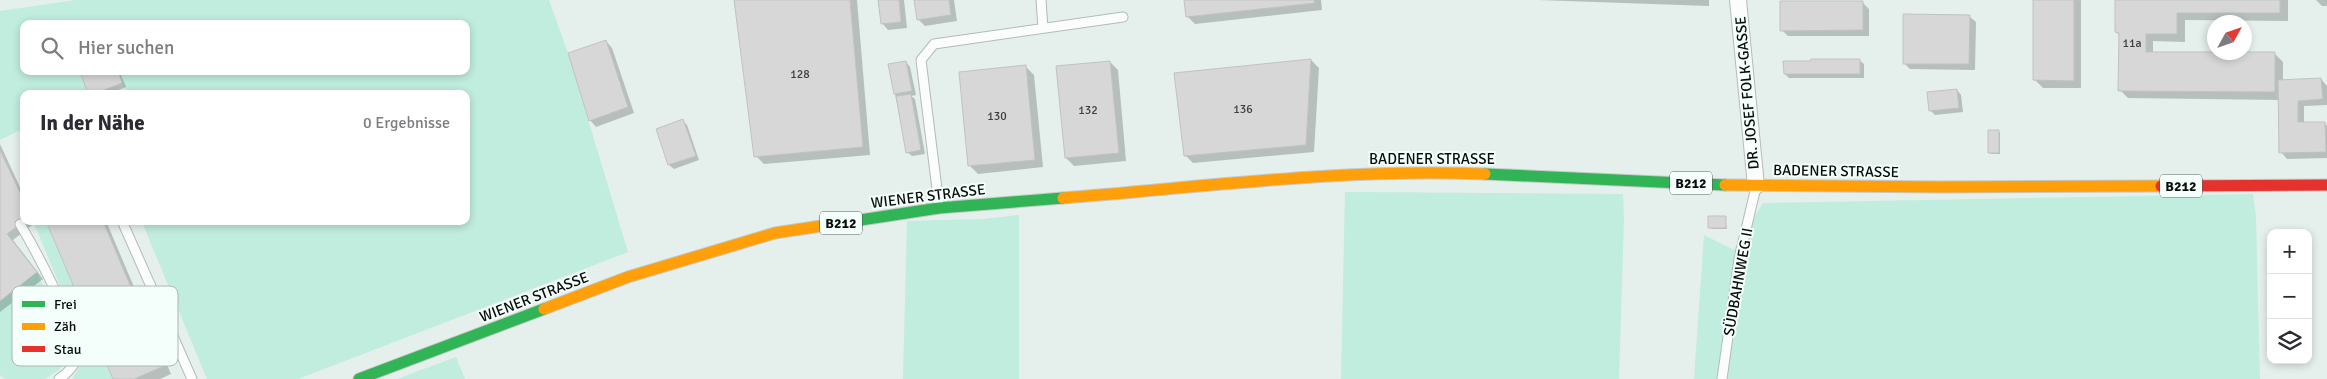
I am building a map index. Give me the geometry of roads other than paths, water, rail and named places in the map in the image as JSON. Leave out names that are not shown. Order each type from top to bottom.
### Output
[{"type":"main road","name":"BADENER STRASSE","points":[[1346,174],[1434,172],[1756,186],[2327,185]]},
{"type":"main road","name":"WIENER STRASSE","points":[[359,379],[628,277],[775,233],[939,208],[1346,174]]},
{"type":"street","name":"DR. JOSEF FOLK-GASSE","points":[[1738,0],[1756,186]]},
{"type":"lane","points":[[1041,0],[1043,28]]},
{"type":"lane","points":[[939,208],[921,60],[934,44],[1123,17]]},
{"type":"lane","name":"SÜDBAHNWEG II","points":[[1722,379],[1739,260],[1756,186]]},
{"type":"lane","points":[[21,225],[44,265],[53,286]]},
{"type":"lane","points":[[124,225],[151,286]]},
{"type":"lane","points":[[178,347],[192,379]]},
{"type":"lane","points":[[59,379],[68,373],[72,366]]}]
